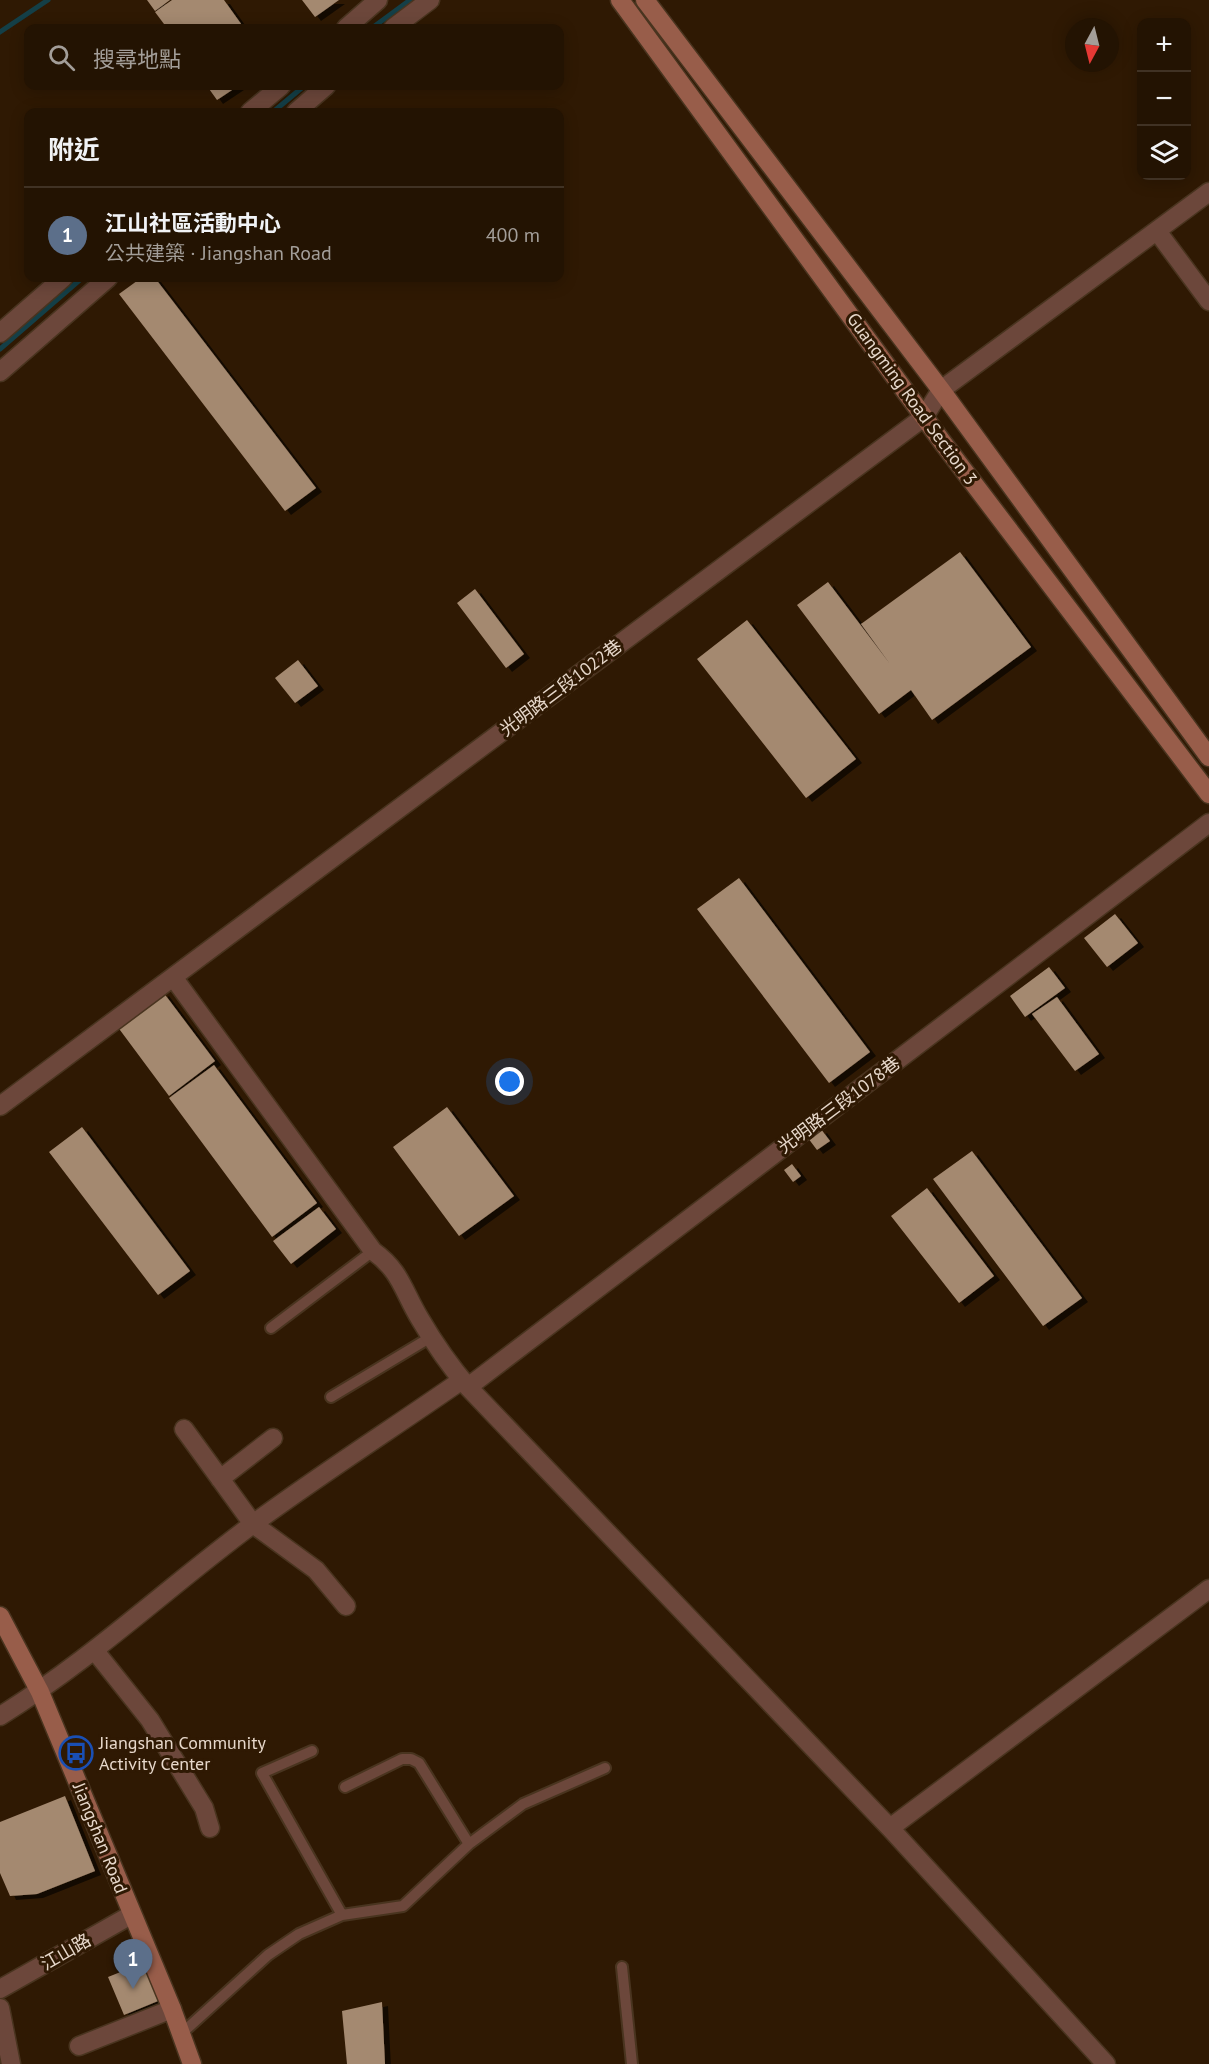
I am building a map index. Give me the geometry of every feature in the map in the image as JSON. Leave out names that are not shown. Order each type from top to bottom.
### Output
[{"type":"street","points":[[351,24],[378,0]]},
{"type":"street","points":[[398,24],[430,0]]},
{"type":"street","name":"Guangming Road Section 3","points":[[620,0],[924,417],[1209,795]]},
{"type":"street","name":"Guangming Road Section 3","points":[[645,0],[940,390],[1209,757]]},
{"type":"street","points":[[255,108],[276,90]]},
{"type":"street","points":[[301,108],[321,90]]},
{"type":"street","points":[[940,390],[1160,236],[1209,192]]},
{"type":"street","points":[[1160,236],[1209,301]]},
{"type":"street","points":[[0,333],[58,282]]},
{"type":"street","points":[[0,372],[103,282]]},
{"type":"street","name":"光明路三段1022巷","points":[[0,1106],[924,417],[940,390]]},
{"type":"street","name":"光明路三段1078巷","points":[[40,1692],[95,1651],[253,1524],[465,1383],[1209,823]]},
{"type":"street","points":[[173,977],[373,1251],[388,1262],[401,1278],[410,1303],[430,1337],[465,1383],[890,1828],[1106,2064]]},
{"type":"street","points":[[184,1430],[253,1524],[316,1570],[346,1606]]},
{"type":"street","points":[[220,1479],[273,1438]]},
{"type":"street","points":[[890,1828],[1209,1588]]},
{"type":"street","name":"Jiangshan Road","points":[[0,1616],[40,1692],[172,2009],[192,2064]]},
{"type":"street","points":[[95,1651],[150,1720],[204,1808],[210,1828]]},
{"type":"street","points":[[0,1716],[40,1692]]},
{"type":"street","name":"江山路","points":[[0,1989],[131,1915]]},
{"type":"street","points":[[0,2008],[11,2064]]},
{"type":"street","points":[[79,2046],[172,2009]]},
{"type":"lane","points":[[271,1328],[373,1251]]},
{"type":"lane","points":[[331,1396],[430,1337]]},
{"type":"lane","points":[[312,1751],[262,1773],[342,1915]]},
{"type":"lane","points":[[345,1786],[402,1759],[411,1758],[419,1763],[469,1844]]},
{"type":"lane","points":[[181,2034],[268,1955],[299,1934],[342,1915],[403,1906],[469,1844],[523,1804],[605,1768]]},
{"type":"lane","points":[[622,1967],[632,2064]]},
{"type":"building","points":[[147,0],[170,0],[155,11]]},
{"type":"building","points":[[172,0],[224,0],[241,24],[164,24],[155,12]]},
{"type":"building","points":[[302,0],[339,0],[315,17]]},
{"type":"building","points":[[210,90],[232,90],[217,100]]},
{"type":"building","points":[[136,282],[158,282],[316,488],[285,511],[119,294]]},
{"type":"building","points":[[960,552],[1031,647],[932,720],[911,690],[879,714],[797,605],[828,582],[890,664],[861,624]]},
{"type":"building","points":[[475,589],[524,654],[506,668],[457,603]]},
{"type":"building","points":[[747,620],[856,759],[806,798],[697,659]]},
{"type":"building","points":[[298,660],[318,686],[295,703],[275,678]]},
{"type":"building","points":[[739,878],[870,1052],[829,1083],[697,909]]},
{"type":"building","points":[[1115,914],[1138,943],[1107,967],[1084,938]]},
{"type":"building","points":[[1049,967],[1065,988],[1025,1017],[1010,996]]},
{"type":"building","points":[[163,992],[215,1061],[169,1096],[117,1026]]},
{"type":"building","points":[[1057,997],[1099,1054],[1075,1071],[1032,1014]]},
{"type":"building","points":[[214,1065],[317,1203],[272,1237],[169,1098]]},
{"type":"building","points":[[447,1107],[514,1196],[459,1236],[393,1147]]},
{"type":"building","points":[[82,1127],[190,1271],[158,1295],[49,1152]]},
{"type":"building","points":[[821,1129],[830,1141],[817,1150],[808,1138]]},
{"type":"building","points":[[972,1151],[1082,1298],[1043,1326],[933,1179]]},
{"type":"building","points":[[792,1164],[801,1176],[793,1182],[784,1170]]},
{"type":"building","points":[[927,1188],[994,1276],[959,1303],[891,1216]]},
{"type":"building","points":[[319,1207],[336,1229],[291,1264],[273,1241]]},
{"type":"building","points":[[65,1796],[95,1871],[37,1894],[10,1896],[0,1873],[0,1822]]},
{"type":"building","points":[[143,1963],[158,2001],[124,2015],[108,1977]]},
{"type":"building","points":[[382,2002],[385,2064],[347,2064],[342,2011]]},
{"type":"waterway","points":[[0,32],[48,0]]},
{"type":"waterway","points":[[377,24],[410,0]]},
{"type":"waterway","points":[[278,108],[299,90]]},
{"type":"waterway","points":[[0,349],[77,282]]},
{"type":"place","name":"Jiangshan Community Activity Center","points":[[76,1753]]},
{"type":"place","name":"江山社區活動中心","points":[[133,1989]]}]
